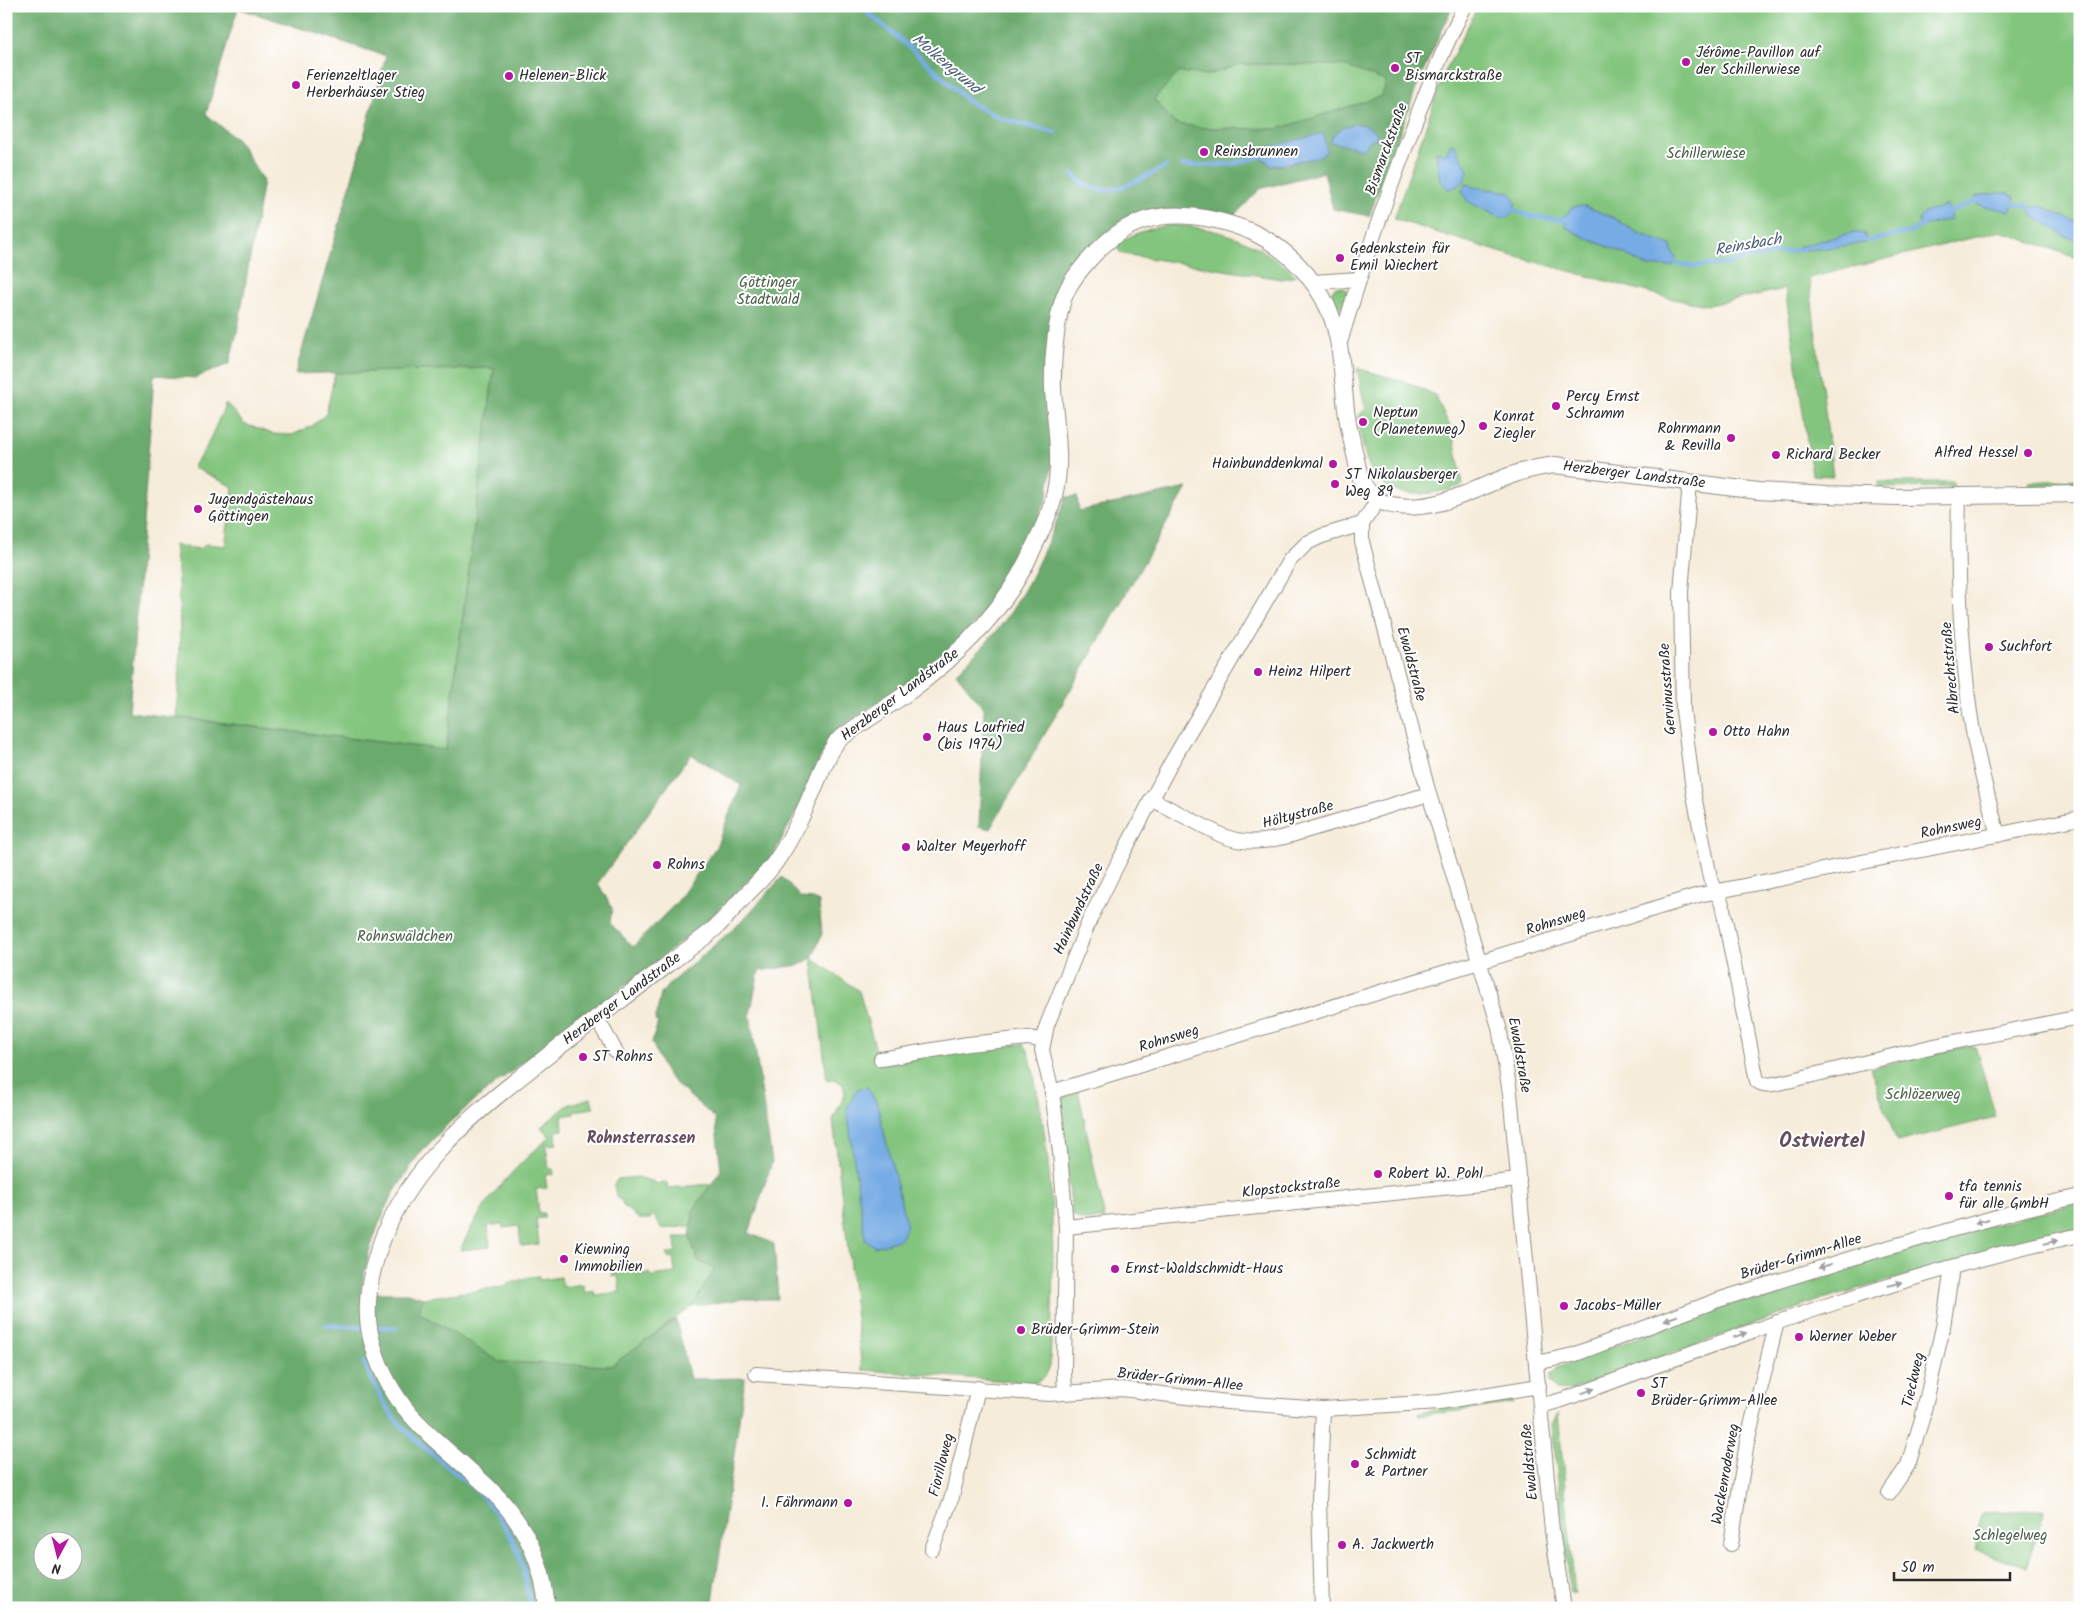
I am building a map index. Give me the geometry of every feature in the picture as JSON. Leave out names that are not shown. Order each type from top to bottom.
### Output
[{"type":"street","name":"Bismarckstraße","points":[[1339,346],[1358,279],[1428,86],[1465,6]]},
{"type":"street","name":"Herzberger Landstraße","points":[[547,1608],[541,1570],[521,1527],[492,1490],[433,1440],[406,1412],[393,1392],[379,1364],[370,1335],[368,1298],[372,1271],[385,1232],[403,1196],[426,1164],[486,1104],[596,1017],[716,927],[775,863],[801,818],[826,759],[838,741],[949,661],[973,637],[1003,600],[1028,558],[1054,497],[1059,454],[1053,386],[1056,328],[1066,290],[1094,253],[1111,237],[1130,225],[1147,218],[1166,216],[1202,218],[1250,232],[1274,244],[1314,282],[1330,312],[1339,346],[1346,411],[1362,483],[1368,492],[1378,500],[1395,506],[1416,507],[1434,503],[1461,496],[1524,471],[1556,465],[1758,491],[1827,495],[1897,497],[2080,494]]},
{"type":"street","points":[[1314,282],[1358,279]]},
{"type":"street","name":"Gervinusstraße","points":[[1690,482],[1681,592],[1683,710],[1693,790],[1710,878],[1716,891]]},
{"type":"street","name":"Albrechtstraße","points":[[1959,496],[1958,527],[1968,698],[1982,776],[1998,835]]},
{"type":"street","points":[[1362,524],[1378,500]]},
{"type":"street","name":"Ewaldstraße","points":[[1362,524],[1362,542],[1429,794],[1498,1027],[1510,1093],[1520,1180],[1552,1531],[1564,1608]]},
{"type":"street","name":"Hainbundstraße","points":[[1065,1392],[1066,1227],[1060,1152],[1052,1092],[1042,1050],[1042,1040],[1047,1025],[1090,919],[1152,799],[1289,561],[1308,543],[1322,536],[1362,524]]},
{"type":"street","name":"Höltystraße","points":[[1152,799],[1221,835],[1233,840],[1249,843],[1288,836],[1429,794]]},
{"type":"street","name":"Rohnsweg","points":[[1052,1092],[1716,891],[2080,818]]},
{"type":"street","points":[[1716,891],[1722,904],[1757,1082],[1761,1085],[1788,1081],[1976,1036],[2080,1017]]},
{"type":"street","points":[[596,1017],[616,1052]]},
{"type":"street","points":[[881,1059],[968,1044],[1028,1038],[1042,1040]]},
{"type":"street","name":"Klopstockstraße","points":[[1066,1227],[1520,1180]]},
{"type":"street","name":"Brüder-Grimm-Allee","points":[[1536,1363],[1573,1355],[1718,1300],[1862,1255],[2025,1209],[2080,1196]]},
{"type":"street","points":[[1541,1406],[1854,1296],[2080,1235]]},
{"type":"street","name":"Tieckweg","points":[[1889,1494],[1908,1465],[1922,1419],[1943,1327],[1952,1268]]},
{"type":"street","name":"Wackenroderweg","points":[[1731,1544],[1747,1442],[1777,1322]]},
{"type":"street","name":"Brüder-Grimm-Allee","points":[[756,1374],[1049,1394],[1122,1389],[1227,1402],[1323,1409],[1440,1402],[1539,1386]]},
{"type":"street","name":"Fiorilloweg","points":[[932,1548],[952,1497],[978,1388]]},
{"type":"street","points":[[1322,1608],[1318,1501],[1323,1409]]},
{"type":"green space","name":"Göttinger Stadtwald","points":[[6,6],[1453,6],[1420,78],[1369,216],[1333,209],[1324,172],[1260,189],[1235,215],[1166,210],[1123,219],[1088,249],[1062,285],[1054,452],[1047,498],[1023,553],[999,595],[956,645],[917,679],[839,728],[826,745],[796,812],[773,856],[709,919],[652,965],[482,1094],[450,1122],[419,1154],[393,1194],[379,1223],[369,1252],[360,1293],[407,1293],[423,1298],[419,1312],[500,1362],[611,1366],[676,1319],[690,1379],[745,1378],[712,1608],[6,1608]],"holes":[[[238,8],[386,56],[295,374],[494,368],[446,750],[129,712],[154,375],[195,378],[229,364],[238,328],[263,181],[240,142],[206,114]],[[1241,64],[1342,65],[1386,81],[1382,96],[1278,129],[1207,128],[1175,124],[1154,99],[1179,72],[1208,75]],[[1282,145],[1299,161],[1286,165],[1272,166],[1266,160],[1256,157],[1268,148]],[[691,754],[741,785],[716,847],[677,902],[633,947],[610,923],[612,908],[598,883]]]},
{"type":"green space","name":"Schillerwiese","points":[[1478,6],[2080,6],[2080,259],[2000,231],[1809,278],[1833,476],[1812,475],[1785,289],[1708,305],[1673,299],[1506,254],[1394,219],[1443,76]]},
{"type":"green space","points":[[1241,64],[1342,65],[1386,81],[1383,96],[1278,129],[1207,128],[1175,124],[1154,99],[1179,72],[1208,75]]},
{"type":"green space","points":[[1173,225],[1208,229],[1239,239],[1268,254],[1295,275],[1281,279],[1123,254],[1118,250],[1119,243],[1138,233]]},
{"type":"green space","points":[[1344,287],[1348,292],[1343,308],[1337,306],[1332,299],[1333,289]]},
{"type":"green space","points":[[494,368],[446,750],[176,717],[180,631],[177,566],[174,545],[200,549],[206,544],[225,546],[233,487],[193,467],[206,448],[226,403],[244,424],[273,434],[292,435],[312,426],[326,414],[335,373]]},
{"type":"green space","points":[[1357,368],[1412,384],[1435,395],[1453,433],[1463,485],[1440,492],[1414,494],[1402,493],[1381,483],[1370,467],[1363,445],[1358,416],[1366,408]]},
{"type":"green space","points":[[2080,479],[2080,485],[2029,487],[2029,482]]},
{"type":"green space","points":[[1879,482],[1953,482],[1954,487],[1879,488]]},
{"type":"green space","points":[[1187,488],[990,829],[979,826],[984,709],[956,673],[994,634],[1019,599],[1045,548],[1066,497],[1077,496],[1079,511]]},
{"type":"green space","points":[[782,877],[801,898],[813,899],[819,902],[822,934],[812,958],[799,965],[759,971],[750,1014],[772,1162],[749,1233],[774,1244],[778,1299],[743,1299],[692,1306],[715,1269],[698,1261],[690,1237],[693,1211],[721,1170],[715,1119],[672,1080],[660,1063],[652,1042],[658,1022],[655,1021],[661,994],[669,984],[740,923]]},
{"type":"green space","points":[[812,958],[859,991],[880,1064],[967,1047],[1023,1044],[1027,1048],[1045,1133],[1051,1199],[1053,1266],[1050,1365],[1045,1376],[1035,1383],[862,1370],[833,1120],[845,1094],[843,1084],[833,1079],[827,1080]]},
{"type":"green space","name":"Schlözerweg","points":[[1971,1045],[1976,1048],[1996,1117],[1897,1142],[1870,1068]]},
{"type":"green space","points":[[1078,1090],[1105,1219],[1080,1220],[1072,1214],[1060,1107],[1066,1095]]},
{"type":"green space","points":[[591,1098],[594,1108],[574,1111],[574,1114],[562,1116],[563,1130],[556,1131],[557,1144],[546,1145],[549,1169],[553,1169],[554,1174],[545,1175],[547,1188],[536,1189],[539,1213],[544,1213],[544,1218],[536,1219],[539,1244],[521,1246],[519,1226],[503,1228],[502,1224],[488,1226],[490,1247],[460,1250],[477,1217],[498,1188],[522,1162],[550,1137],[541,1127],[568,1105]]},
{"type":"green space","points":[[636,1177],[657,1184],[667,1183],[668,1188],[711,1184],[693,1211],[692,1226],[661,1229],[654,1215],[650,1219],[639,1219],[623,1206],[622,1201],[616,1197],[614,1184],[618,1179]]},
{"type":"green space","points":[[2080,1203],[2080,1228],[1822,1299],[1569,1391],[1556,1390],[1550,1381],[1551,1374],[1559,1367],[1687,1320],[1817,1276],[1948,1237]]},
{"type":"green space","points":[[675,1237],[690,1237],[698,1261],[715,1269],[692,1306],[611,1366],[500,1362],[418,1312],[423,1298],[500,1287],[529,1277],[539,1276],[539,1280],[561,1277],[563,1287],[583,1284],[585,1293],[594,1291],[595,1295],[620,1292],[618,1276],[612,1276],[612,1273],[629,1271],[629,1267],[639,1266],[640,1274],[649,1273],[650,1276],[675,1273],[673,1257],[668,1258],[667,1254],[676,1252]]},
{"type":"green space","points":[[1506,1398],[1514,1399],[1513,1403],[1418,1415],[1419,1412]]},
{"type":"green space","points":[[1558,1413],[1575,1593],[1570,1593],[1552,1424]]},
{"type":"green space","name":"Schlegelweg","points":[[2045,1509],[2026,1568],[1974,1549],[1982,1513]]},
{"type":"water","points":[[1357,124],[1366,125],[1377,133],[1377,138],[1371,139],[1364,149],[1330,142],[1334,134],[1340,129]]},
{"type":"water","points":[[1323,133],[1327,152],[1315,158],[1271,166],[1266,160],[1255,157],[1267,148]]},
{"type":"water","points":[[1453,143],[1468,169],[1462,183],[1448,189],[1440,181],[1436,151],[1447,154],[1450,144]]},
{"type":"water","points":[[1466,183],[1473,187],[1510,192],[1515,202],[1515,209],[1507,218],[1501,218],[1467,201],[1462,190]]},
{"type":"water","points":[[2008,193],[2015,197],[2010,211],[1977,205],[1976,196]]},
{"type":"water","points":[[1947,205],[1951,219],[1920,227],[1919,219],[1924,213]]},
{"type":"water","points":[[1585,206],[1614,218],[1638,233],[1671,245],[1673,254],[1676,256],[1673,266],[1649,267],[1619,251],[1590,240],[1567,228],[1563,218],[1573,207]]},
{"type":"water","points":[[2041,206],[2080,224],[2077,240],[2065,236],[2032,215],[2031,211],[2034,207]]},
{"type":"water","points":[[1853,232],[1865,234],[1865,243],[1823,249],[1798,250],[1798,247]]},
{"type":"water","points":[[867,1087],[877,1103],[907,1227],[899,1240],[875,1247],[865,1240],[847,1109],[857,1089]]},
{"type":"waterway","name":"Molkengrund","points":[[860,6],[922,58],[969,102],[1000,118],[1055,133]]},
{"type":"waterway","name":"Reinsbach","points":[[1183,166],[1233,164],[1261,156]]},
{"type":"waterway","name":"Reinsbach","points":[[1073,174],[1083,184],[1095,189],[1106,190],[1130,184],[1166,167]]},
{"type":"waterway","name":"Reinsbach","points":[[1944,214],[1977,201],[1982,202]]},
{"type":"waterway","name":"Reinsbach","points":[[2010,203],[2025,205],[2037,212]]},
{"type":"waterway","name":"Reinsbach","points":[[1510,209],[1533,217],[1568,220]]},
{"type":"waterway","name":"Reinsbach","points":[[1860,241],[1911,232],[1924,224]]},
{"type":"waterway","name":"Reinsbach","points":[[1669,259],[1682,265],[1728,264],[1747,258],[1803,249]]},
{"type":"waterway","points":[[326,1325],[363,1327]]},
{"type":"waterway","points":[[378,1327],[397,1328]]},
{"type":"waterway","points":[[364,1362],[381,1398],[395,1418],[425,1448],[478,1492],[499,1518],[518,1552],[530,1608]]},
{"type":"place","name":"Jérôme-Pavillon auf der Schillerwiese","points":[[1686,62]]},
{"type":"place","name":"ST Bismarckstraße","points":[[1395,68]]},
{"type":"place","name":"Helenen-Blick","points":[[509,76]]},
{"type":"place","name":"Ferienzeltlager Herberhäuser Stieg","points":[[296,85]]},
{"type":"place","name":"Reinsbrunnen","points":[[1204,152]]},
{"type":"place","name":"Gedenkstein für Emil Wiechert","points":[[1340,258]]},
{"type":"place","name":"Percy Ernst Schramm","points":[[1556,406]]},
{"type":"place","name":"Neptun (Planetenweg)","points":[[1363,422]]},
{"type":"place","name":"Konrat Ziegler","points":[[1483,426]]},
{"type":"place","name":"Rohrmann & Revilla","points":[[1731,438]]},
{"type":"place","name":"Alfred Hessel","points":[[2028,453]]},
{"type":"place","name":"Richard Becker","points":[[1776,455]]},
{"type":"place","name":"Hainbunddenkmal","points":[[1333,464]]},
{"type":"place","name":"ST Nikolausberger Weg 89","points":[[1335,484]]},
{"type":"place","name":"Jugendgästehaus Göttingen","points":[[198,509]]},
{"type":"place","name":"Suchfort","points":[[1989,647]]},
{"type":"place","name":"Heinz Hilpert","points":[[1258,672]]},
{"type":"place","name":"Otto Hahn","points":[[1713,732]]},
{"type":"place","name":"Haus Loufried (bis 1974)","points":[[927,737]]},
{"type":"place","name":"Walter Meyerhoff","points":[[906,847]]},
{"type":"place","name":"Rohns","points":[[657,865]]},
{"type":"place","name":"ST Rohns","points":[[583,1057]]},
{"type":"place","name":"Robert W. Pohl","points":[[1378,1174]]},
{"type":"place","name":"tfa tennis für alle GmbH","points":[[1949,1196]]},
{"type":"place","name":"Kiewning Immobilien","points":[[564,1259]]},
{"type":"place","name":"Ernst-Waldschmidt-Haus","points":[[1115,1269]]},
{"type":"place","name":"Jacobs-Müller","points":[[1564,1306]]},
{"type":"place","name":"Brüder-Grimm-Stein","points":[[1021,1330]]},
{"type":"place","name":"Werner Weber","points":[[1799,1337]]},
{"type":"place","name":"ST Brüder-Grimm-Allee","points":[[1641,1393]]},
{"type":"place","name":"Schmidt & Partner","points":[[1355,1464]]},
{"type":"place","name":"I. Fährmann","points":[[848,1503]]},
{"type":"place","name":"A. Jackwerth","points":[[1342,1545]]},
{"type":"district","name":"Rohnsterrassen","points":[[641,1138]]},
{"type":"district","name":"Ostviertel","points":[[1822,1142]]},
{"type":"park label","name":"Rohnswäldchen","points":[[405,937]]}]
